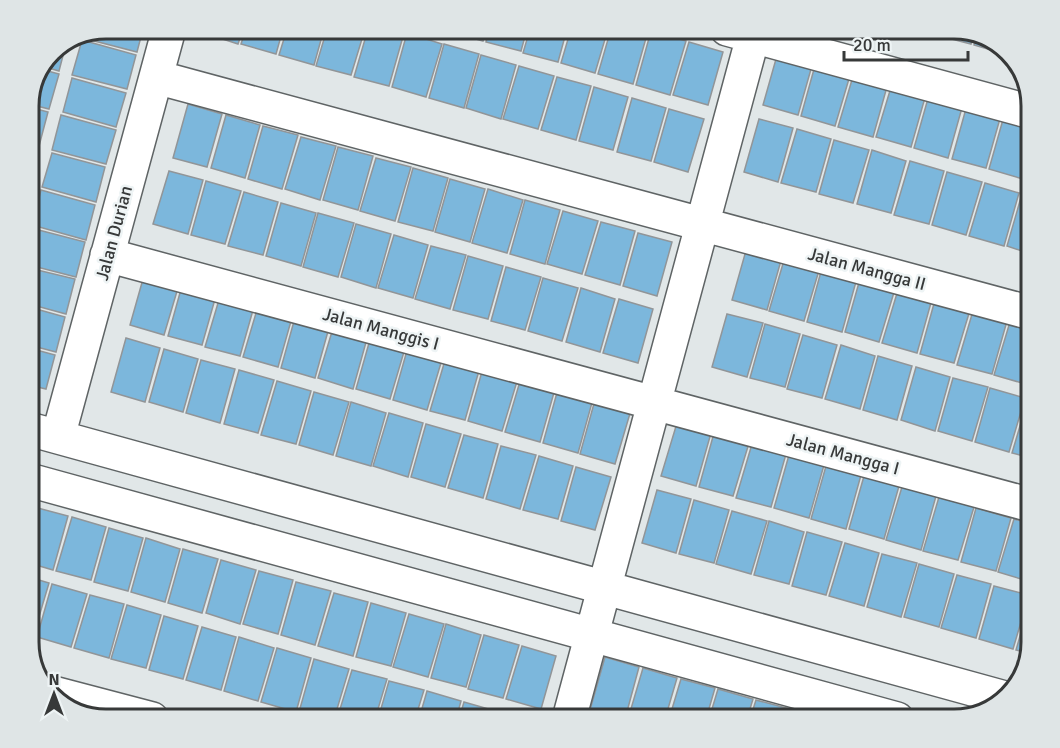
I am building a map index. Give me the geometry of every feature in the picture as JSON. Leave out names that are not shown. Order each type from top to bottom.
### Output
[{"type":"street","name":"Jalan Durian","points":[[43,433],[107,255],[166,39]]},
{"type":"street","points":[[571,709],[702,224],[743,39]]},
{"type":"street","points":[[773,39],[1021,109]]},
{"type":"street","name":"Jalan Mangga II","points":[[156,77],[1021,310]]},
{"type":"street","name":"Jalan Manggis I","points":[[107,255],[654,403]]},
{"type":"street","name":"Jalan Mangga I","points":[[654,403],[1021,502]]},
{"type":"street","points":[[43,433],[994,695]]},
{"type":"street","points":[[39,483],[857,709]]},
{"type":"street","points":[[68,697],[112,709]]},
{"type":"building","points":[[140,39],[137,52],[92,40]]},
{"type":"building","points":[[223,39],[240,39],[238,44]]},
{"type":"building","points":[[243,39],[280,39],[276,54],[241,44]]},
{"type":"building","points":[[284,39],[321,39],[314,65],[279,55]]},
{"type":"building","points":[[324,39],[362,39],[351,75],[316,66]]},
{"type":"building","points":[[365,39],[402,39],[389,86],[354,77]]},
{"type":"building","points":[[405,39],[426,39],[442,44],[426,97],[392,87]]},
{"type":"building","points":[[487,39],[524,39],[521,51],[486,42]]},
{"type":"building","points":[[527,39],[564,39],[558,62],[523,53]]},
{"type":"building","points":[[568,39],[605,39],[595,73],[561,63]]},
{"type":"building","points":[[608,39],[646,39],[633,84],[598,74]]},
{"type":"building","points":[[649,39],[686,41],[670,95],[636,85]]},
{"type":"building","points":[[952,39],[972,42],[971,44]]},
{"type":"building","points":[[88,42],[136,55],[127,89],[72,75],[81,44]]},
{"type":"building","points":[[689,42],[723,52],[708,105],[673,95]]},
{"type":"building","points":[[976,43],[991,50],[974,45]]},
{"type":"building","points":[[444,44],[479,54],[464,108],[429,98]]},
{"type":"building","points":[[778,52],[813,62],[798,115],[763,105]]},
{"type":"building","points":[[63,55],[59,71],[50,69]]},
{"type":"building","points":[[481,55],[516,65],[501,119],[466,108]]},
{"type":"building","points":[[816,62],[851,72],[835,126],[801,116]]},
{"type":"building","points":[[519,66],[554,76],[538,129],[503,119]]},
{"type":"building","points":[[49,71],[59,74],[49,109],[39,106],[41,89]]},
{"type":"building","points":[[854,73],[888,83],[873,137],[838,127]]},
{"type":"building","points":[[557,77],[591,86],[576,140],[541,130]]},
{"type":"building","points":[[72,78],[126,93],[116,127],[63,112]]},
{"type":"building","points":[[892,84],[926,94],[911,147],[876,137]]},
{"type":"building","points":[[594,87],[628,97],[613,150],[579,141]]},
{"type":"building","points":[[929,95],[963,104],[948,158],[914,148]]},
{"type":"building","points":[[632,98],[666,108],[651,161],[617,152]]},
{"type":"building","points":[[188,104],[222,114],[207,167],[173,158]]},
{"type":"building","points":[[967,105],[1001,115],[986,168],[952,159]]},
{"type":"building","points":[[669,109],[704,119],[688,172],[654,162]]},
{"type":"building","points":[[39,110],[48,112],[39,146]]},
{"type":"building","points":[[61,115],[116,130],[106,164],[52,150]]},
{"type":"building","points":[[226,115],[260,125],[245,178],[211,168]]},
{"type":"building","points":[[1004,116],[1021,120],[1021,178],[989,169]]},
{"type":"building","points":[[759,119],[793,128],[778,182],[744,172]]},
{"type":"building","points":[[263,126],[298,135],[282,189],[248,179]]},
{"type":"building","points":[[797,129],[831,139],[816,192],[781,183]]},
{"type":"building","points":[[301,137],[336,146],[320,200],[285,189]]},
{"type":"building","points":[[834,140],[869,150],[853,203],[819,194]]},
{"type":"building","points":[[338,147],[373,156],[358,210],[323,200]]},
{"type":"building","points":[[872,150],[906,161],[891,213],[857,204]]},
{"type":"building","points":[[52,153],[105,167],[96,202],[42,187]]},
{"type":"building","points":[[376,158],[411,167],[395,221],[360,211]]},
{"type":"building","points":[[910,161],[944,171],[929,224],[894,215]]},
{"type":"building","points":[[413,168],[448,178],[433,231],[398,222]]},
{"type":"building","points":[[169,171],[203,180],[188,234],[153,224]]},
{"type":"building","points":[[947,172],[982,182],[966,235],[932,225]]},
{"type":"building","points":[[450,179],[485,189],[470,242],[435,232]]},
{"type":"building","points":[[206,181],[241,191],[225,244],[191,235]]},
{"type":"building","points":[[985,183],[1019,193],[1004,246],[969,236]]},
{"type":"building","points":[[488,189],[523,200],[507,253],[472,243]]},
{"type":"building","points":[[41,190],[95,205],[86,240],[39,227]]},
{"type":"building","points":[[244,192],[278,202],[263,255],[228,246]]},
{"type":"building","points":[[1021,197],[1021,251],[1007,246]]},
{"type":"building","points":[[525,200],[560,210],[545,264],[510,254]]},
{"type":"building","points":[[281,203],[316,213],[301,266],[266,256]]},
{"type":"building","points":[[563,211],[598,221],[582,274],[547,264]]},
{"type":"building","points":[[318,213],[354,223],[338,277],[303,267]]},
{"type":"building","points":[[601,222],[635,231],[620,285],[585,275]]},
{"type":"building","points":[[356,224],[391,234],[376,288],[341,277]]},
{"type":"building","points":[[39,230],[85,242],[76,277],[39,268]]},
{"type":"building","points":[[638,233],[672,242],[657,296],[623,286]]},
{"type":"building","points":[[394,235],[428,245],[413,298],[378,288]]},
{"type":"building","points":[[431,246],[466,255],[450,309],[415,299]]},
{"type":"building","points":[[747,247],[782,257],[767,310],[732,300]]},
{"type":"building","points":[[468,256],[503,266],[488,319],[453,310]]},
{"type":"building","points":[[785,257],[820,267],[804,321],[769,311]]},
{"type":"building","points":[[506,267],[541,277],[525,330],[491,321]]},
{"type":"building","points":[[822,268],[857,278],[842,332],[807,322]]},
{"type":"building","points":[[39,270],[75,279],[66,314],[39,307]]},
{"type":"building","points":[[145,272],[180,281],[164,335],[130,325]]},
{"type":"building","points":[[543,278],[578,288],[562,341],[528,331]]},
{"type":"building","points":[[860,279],[895,289],[879,342],[845,332]]},
{"type":"building","points":[[183,282],[217,292],[202,345],[168,336]]},
{"type":"building","points":[[581,288],[615,299],[600,352],[566,342]]},
{"type":"building","points":[[898,290],[932,299],[917,353],[882,343]]},
{"type":"building","points":[[221,293],[255,303],[240,356],[205,347]]},
{"type":"building","points":[[619,299],[653,309],[638,363],[603,353]]},
{"type":"building","points":[[935,300],[970,310],[954,363],[920,354]]},
{"type":"building","points":[[259,303],[293,314],[278,367],[243,357]]},
{"type":"building","points":[[39,310],[65,317],[56,352],[39,348]]},
{"type":"building","points":[[973,311],[1007,321],[992,374],[957,365]]},
{"type":"building","points":[[296,314],[330,324],[315,378],[281,368]]},
{"type":"building","points":[[727,314],[763,323],[747,377],[712,367]]},
{"type":"building","points":[[1010,322],[1021,325],[1021,383],[994,375]]},
{"type":"building","points":[[765,324],[800,334],[785,387],[750,378]]},
{"type":"building","points":[[334,325],[368,335],[353,389],[318,378]]},
{"type":"building","points":[[803,335],[837,345],[822,398],[787,389]]},
{"type":"building","points":[[371,336],[406,345],[390,399],[356,389]]},
{"type":"building","points":[[126,338],[160,348],[145,402],[111,392]]},
{"type":"building","points":[[841,345],[875,356],[860,409],[825,399]]},
{"type":"building","points":[[408,347],[443,356],[427,410],[393,400]]},
{"type":"building","points":[[164,349],[198,359],[183,412],[149,402]]},
{"type":"building","points":[[39,351],[55,355],[46,389],[39,387]]},
{"type":"building","points":[[878,356],[912,366],[897,420],[863,410]]},
{"type":"building","points":[[446,357],[480,367],[465,420],[430,411]]},
{"type":"building","points":[[201,360],[235,369],[220,423],[186,413]]},
{"type":"building","points":[[916,367],[950,377],[935,431],[901,420]]},
{"type":"building","points":[[483,368],[518,378],[502,431],[468,421]]},
{"type":"building","points":[[239,370],[274,380],[258,433],[224,424]]},
{"type":"building","points":[[521,378],[555,389],[540,442],[505,432]]},
{"type":"building","points":[[953,378],[988,387],[972,441],[938,431]]},
{"type":"building","points":[[277,381],[311,391],[296,444],[261,435]]},
{"type":"building","points":[[990,388],[1021,397],[1021,412],[1009,452],[975,442]]},
{"type":"building","points":[[558,389],[593,399],[578,453],[543,443]]},
{"type":"building","points":[[314,392],[349,402],[333,455],[299,445]]},
{"type":"building","points":[[595,400],[631,410],[615,464],[580,454]]},
{"type":"building","points":[[351,402],[386,413],[371,466],[336,456]]},
{"type":"building","points":[[389,413],[423,423],[408,477],[373,466]]},
{"type":"building","points":[[677,423],[711,433],[696,486],[661,476]]},
{"type":"building","points":[[1021,423],[1021,455],[1012,453]]},
{"type":"building","points":[[426,424],[461,434],[445,487],[411,477]]},
{"type":"building","points":[[714,433],[749,443],[733,496],[699,487]]},
{"type":"building","points":[[464,435],[498,444],[483,498],[448,488]]},
{"type":"building","points":[[752,444],[786,454],[771,507],[736,498]]},
{"type":"building","points":[[501,446],[536,455],[520,509],[486,499]]},
{"type":"building","points":[[789,455],[824,465],[809,518],[774,508]]},
{"type":"building","points":[[539,456],[573,466],[558,519],[523,510]]},
{"type":"building","points":[[826,466],[861,475],[846,529],[811,519]]},
{"type":"building","points":[[576,467],[611,477],[595,530],[561,521]]},
{"type":"building","points":[[864,476],[899,486],[884,539],[849,529]]},
{"type":"building","points":[[902,487],[936,496],[921,550],[886,540]]},
{"type":"building","points":[[657,490],[691,499],[676,553],[642,543]]},
{"type":"building","points":[[939,497],[974,507],[958,560],[923,551]]},
{"type":"building","points":[[694,500],[729,510],[714,563],[679,554]]},
{"type":"building","points":[[39,508],[68,516],[53,570],[39,566]]},
{"type":"building","points":[[976,508],[1011,518],[996,571],[961,562]]},
{"type":"building","points":[[732,511],[767,521],[751,574],[716,564]]},
{"type":"building","points":[[72,517],[106,527],[91,580],[56,571]]},
{"type":"building","points":[[1014,519],[1021,521],[1021,579],[998,572]]},
{"type":"building","points":[[769,521],[804,532],[789,584],[754,575]]},
{"type":"building","points":[[109,528],[143,538],[128,591],[94,582]]},
{"type":"building","points":[[807,532],[842,542],[826,595],[792,586]]},
{"type":"building","points":[[146,538],[180,549],[165,602],[131,592]]},
{"type":"building","points":[[845,543],[879,553],[864,606],[829,596]]},
{"type":"building","points":[[183,549],[218,559],[202,613],[168,603]]},
{"type":"building","points":[[882,554],[917,563],[901,617],[867,607]]},
{"type":"building","points":[[221,560],[256,570],[240,624],[206,613]]},
{"type":"building","points":[[919,564],[954,574],[939,627],[904,617]]},
{"type":"building","points":[[259,571],[293,580],[278,634],[243,624]]},
{"type":"building","points":[[957,575],[991,584],[976,638],[941,628]]},
{"type":"building","points":[[39,580],[49,583],[39,617]]},
{"type":"building","points":[[296,582],[331,591],[315,645],[281,635]]},
{"type":"building","points":[[52,584],[87,594],[71,647],[39,638],[39,630]]},
{"type":"building","points":[[994,586],[1021,593],[1021,622],[1013,649],[979,639]]},
{"type":"building","points":[[334,593],[368,602],[353,656],[318,646]]},
{"type":"building","points":[[90,595],[124,604],[109,658],[74,648]]},
{"type":"building","points":[[371,603],[406,613],[391,666],[356,657]]},
{"type":"building","points":[[127,605],[161,615],[146,668],[111,659]]},
{"type":"building","points":[[409,614],[444,624],[428,677],[393,667]]},
{"type":"building","points":[[164,616],[198,626],[183,679],[149,670]]},
{"type":"building","points":[[446,624],[481,635],[466,687],[431,678]]},
{"type":"building","points":[[202,627],[236,637],[221,690],[186,680]]},
{"type":"building","points":[[1021,633],[1020,651],[1016,650]]},
{"type":"building","points":[[484,635],[519,645],[503,698],[468,689]]},
{"type":"building","points":[[239,637],[274,648],[258,701],[224,691]]},
{"type":"building","points":[[522,646],[556,656],[541,709],[506,699]]},
{"type":"building","points":[[277,648],[311,658],[297,709],[286,709],[261,702]]},
{"type":"building","points":[[605,657],[639,667],[628,709],[590,709]]},
{"type":"building","points":[[314,659],[349,669],[337,709],[300,709]]},
{"type":"building","points":[[643,668],[677,678],[668,709],[631,709]]},
{"type":"building","points":[[352,670],[387,679],[378,709],[340,709]]},
{"type":"building","points":[[681,679],[715,688],[709,709],[672,709]]},
{"type":"building","points":[[389,681],[424,690],[418,709],[381,709]]},
{"type":"building","points":[[718,689],[753,699],[750,709],[712,709]]},
{"type":"building","points":[[427,691],[461,701],[459,709],[422,709]]},
{"type":"building","points":[[756,700],[790,709],[753,709]]},
{"type":"building","points":[[464,702],[488,709],[462,709]]}]
